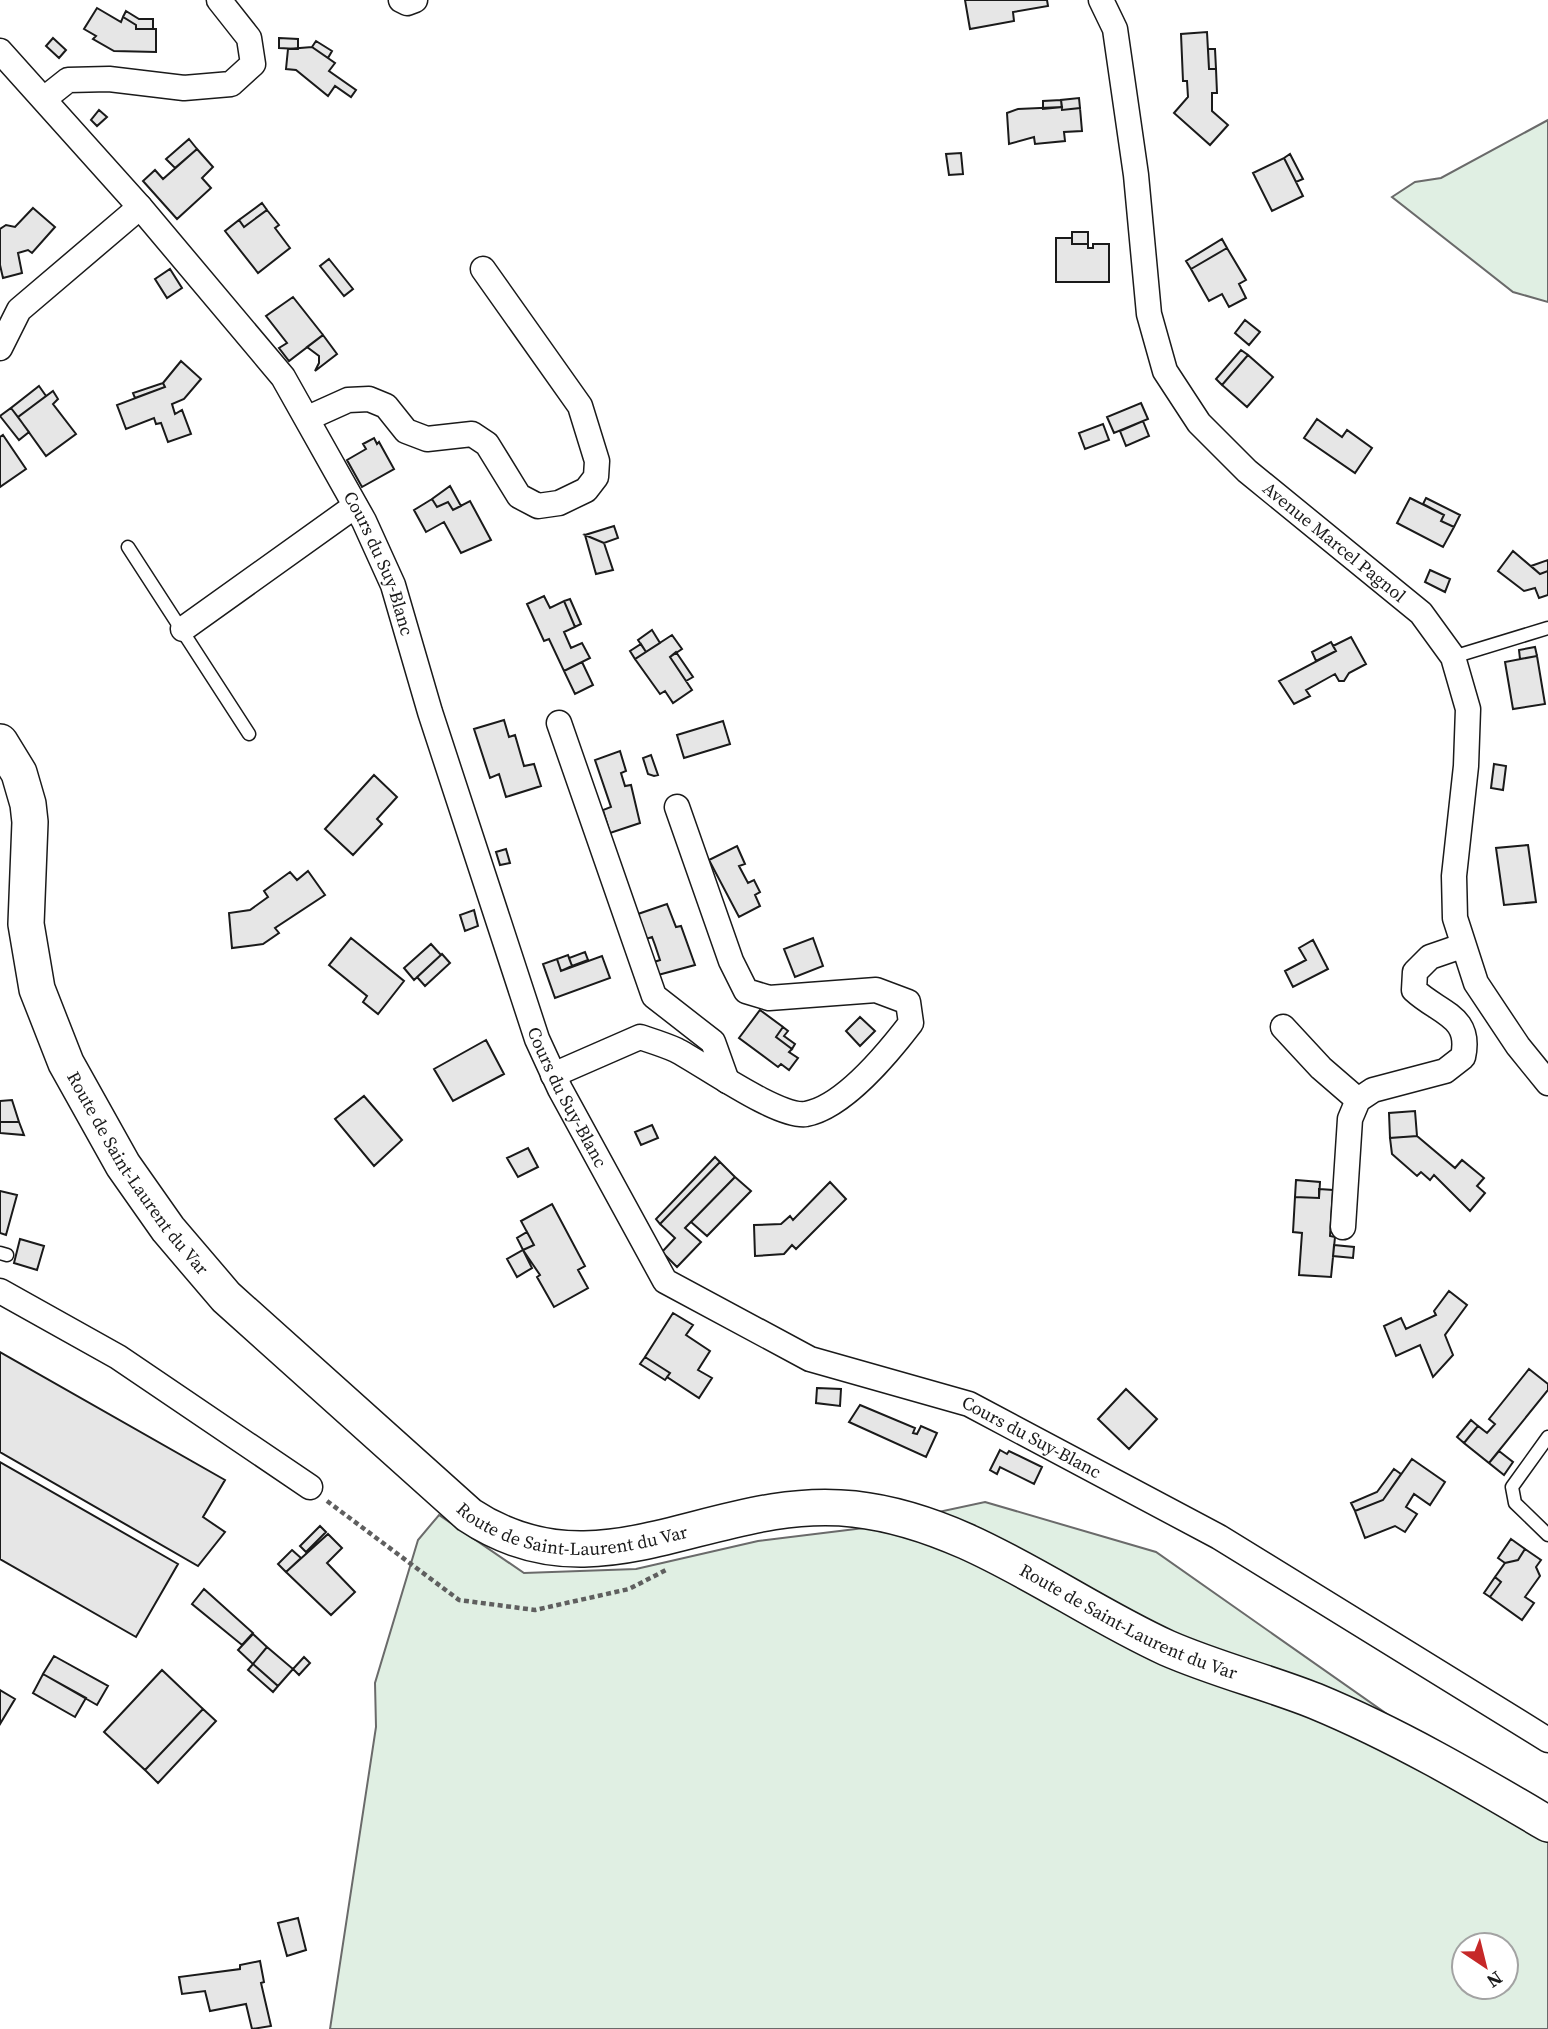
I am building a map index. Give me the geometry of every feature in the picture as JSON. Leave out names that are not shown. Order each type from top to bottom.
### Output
[{"type":"main road","name":"Route de Saint-Laurent du Var","points":[[0,742],[19,773],[28,804],[26,924],[37,989],[66,1063],[123,1164],[174,1238],[226,1297],[469,1515],[513,1540],[542,1548],[572,1551],[623,1546],[781,1510],[855,1509],[900,1518],[998,1556],[1167,1648],[1314,1701],[1388,1733],[1548,1824]]},
{"type":"street","points":[[44,99],[68,80],[109,79],[184,88],[231,84],[253,65],[251,51],[249,38],[219,0]]},
{"type":"street","points":[[401,0],[407,3],[415,0]]},
{"type":"street","name":"Avenue Marcel Pagnol","points":[[1101,0],[1115,29],[1136,175],[1149,314],[1165,372],[1199,424],[1247,471],[1421,613],[1453,657],[1468,709],[1466,766],[1454,876],[1455,918],[1476,984],[1517,1046],[1548,1083]]},
{"type":"street","name":"Cours du Suy-Blanc","points":[[0,51],[140,207],[283,377],[308,418],[393,585],[537,1039],[553,1075],[665,1281],[810,1359],[969,1404],[1219,1537],[1548,1740]]},
{"type":"street","points":[[0,348],[19,310],[140,207]]},
{"type":"street","points":[[308,418],[348,400],[369,399],[386,407],[406,431],[427,439],[472,434],[486,444],[519,496],[538,506],[559,503],[586,490],[596,477],[597,461],[580,406],[482,269]]},
{"type":"street","points":[[183,629],[355,506]]},
{"type":"street","points":[[559,723],[654,996],[713,1042],[727,1081]]},
{"type":"street","points":[[553,1075],[640,1037],[675,1050],[769,1103],[804,1114],[827,1105],[860,1080],[892,1048],[911,1023],[908,1002],[876,990],[769,998],[746,991],[731,961],[677,807]]},
{"type":"street","points":[[1343,1227],[1350,1119],[1358,1100],[1373,1090],[1445,1071],[1463,1057],[1467,1040],[1458,1021],[1430,1004],[1414,990],[1415,972],[1430,957],[1462,946]]},
{"type":"street","points":[[1283,1027],[1321,1068],[1358,1100]]},
{"type":"street","points":[[0,1290],[118,1357],[310,1487]]},
{"type":"lane","points":[[128,547],[249,734]]},
{"type":"lane","points":[[1453,657],[1548,628]]},
{"type":"lane","points":[[1548,1437],[1512,1487],[1515,1503],[1548,1535]]},
{"type":"green space","points":[[1548,120],[1548,302],[1513,292],[1392,197],[1415,182],[1441,178]]},
{"type":"green space","points":[[985,1502],[1156,1552],[1548,1827],[1548,2029],[330,2029],[376,1727],[375,1683],[418,1540],[439,1515],[524,1573],[636,1569],[758,1541],[864,1528]]},
{"type":"building","points":[[965,0],[1047,0],[1048,6],[1013,12],[1014,21],[970,29]]},
{"type":"building","points":[[97,8],[121,22],[123,17],[136,25],[136,29],[156,29],[156,52],[114,51],[93,39],[96,36],[84,29]]},
{"type":"building","points":[[126,11],[139,19],[153,19],[153,29],[136,29],[136,25],[123,17]]},
{"type":"building","points":[[1207,32],[1209,69],[1216,69],[1217,93],[1212,93],[1212,111],[1228,125],[1210,145],[1174,113],[1188,97],[1187,81],[1183,81],[1181,34]]},
{"type":"building","points":[[53,38],[66,50],[59,58],[46,46]]},
{"type":"building","points":[[279,38],[298,39],[298,49],[279,48]]},
{"type":"building","points":[[316,41],[332,51],[328,58],[312,47]]},
{"type":"building","points":[[312,47],[335,63],[329,71],[356,90],[351,97],[335,86],[328,96],[296,70],[286,69],[288,49]]},
{"type":"building","points":[[1208,49],[1215,49],[1216,69],[1209,69]]},
{"type":"building","points":[[1079,98],[1080,108],[1062,110],[1061,100]]},
{"type":"building","points":[[1061,100],[1062,107],[1043,109],[1043,101]]},
{"type":"building","points":[[1062,107],[1062,110],[1080,108],[1082,131],[1064,132],[1065,141],[1035,144],[1034,137],[1009,144],[1007,113],[1018,109]]},
{"type":"building","points":[[99,110],[107,117],[97,126],[91,120]]},
{"type":"building","points":[[189,139],[197,149],[175,168],[166,159]]},
{"type":"building","points":[[197,149],[213,167],[202,178],[211,188],[177,219],[143,181],[155,170],[163,179]]},
{"type":"building","points":[[961,153],[963,174],[949,175],[946,154]]},
{"type":"building","points":[[1290,154],[1303,179],[1296,182],[1284,158]]},
{"type":"building","points":[[1284,158],[1303,196],[1272,211],[1253,173]]},
{"type":"building","points":[[262,203],[267,210],[244,227],[239,220]]},
{"type":"building","points":[[33,208],[55,227],[32,253],[28,250],[18,253],[22,273],[3,278],[0,265],[0,229],[6,225],[15,227]]},
{"type":"building","points":[[267,210],[279,225],[275,228],[290,248],[258,273],[225,231],[239,220],[244,227]]},
{"type":"building","points":[[1072,232],[1088,232],[1088,244],[1072,244]]},
{"type":"building","points":[[1056,238],[1072,238],[1072,244],[1088,244],[1088,248],[1093,248],[1093,244],[1109,244],[1109,282],[1056,282]]},
{"type":"building","points":[[1222,239],[1227,248],[1191,269],[1186,261]]},
{"type":"building","points":[[1227,248],[1246,280],[1239,284],[1246,298],[1229,307],[1222,294],[1209,301],[1191,269]]},
{"type":"building","points":[[329,259],[353,289],[344,296],[320,266]]},
{"type":"building","points":[[170,269],[182,288],[167,298],[155,279]]},
{"type":"building","points":[[293,297],[323,335],[289,361],[279,348],[287,343],[266,316]]},
{"type":"building","points":[[1245,320],[1260,332],[1249,345],[1235,333]]},
{"type":"building","points":[[323,335],[337,354],[315,371],[319,356],[307,347]]},
{"type":"building","points":[[1241,350],[1248,355],[1222,385],[1216,379]]},
{"type":"building","points":[[1248,355],[1273,377],[1247,407],[1222,385]]},
{"type":"building","points":[[181,361],[201,379],[184,399],[172,404],[175,414],[182,410],[191,434],[168,442],[161,423],[156,424],[154,418],[126,429],[117,405],[165,387],[163,383]]},
{"type":"building","points":[[163,383],[165,387],[135,398],[133,393]]},
{"type":"building","points":[[39,386],[46,396],[18,417],[11,408]]},
{"type":"building","points":[[53,391],[58,399],[53,404],[76,434],[46,456],[18,417]]},
{"type":"building","points":[[1141,403],[1148,419],[1114,433],[1107,417]]},
{"type":"building","points":[[11,408],[29,432],[19,440],[0,416]]},
{"type":"building","points":[[1317,419],[1342,437],[1347,430],[1372,448],[1355,473],[1304,438]]},
{"type":"building","points":[[1143,421],[1149,436],[1126,446],[1120,431]]},
{"type":"building","points":[[1103,424],[1109,440],[1085,449],[1079,433]]},
{"type":"building","points":[[3,435],[26,469],[0,487],[0,437]]},
{"type":"building","points":[[374,438],[394,469],[362,487],[347,460],[366,449],[363,444]]},
{"type":"building","points":[[450,486],[461,506],[453,510],[448,502],[437,507],[432,499]]},
{"type":"building","points":[[1410,498],[1444,515],[1441,521],[1454,527],[1443,547],[1397,523]]},
{"type":"building","points":[[1426,498],[1460,515],[1454,527],[1441,521],[1444,515],[1423,504]]},
{"type":"building","points":[[432,499],[437,507],[448,502],[453,510],[470,501],[491,540],[461,553],[444,522],[426,532],[414,510]]},
{"type":"building","points":[[614,526],[618,538],[604,543],[585,535]]},
{"type":"building","points":[[585,535],[604,543],[613,570],[596,574]]},
{"type":"building","points":[[1513,551],[1540,574],[1548,571],[1548,595],[1539,598],[1535,588],[1524,591],[1498,571]]},
{"type":"building","points":[[1548,560],[1548,571],[1540,574],[1531,566]]},
{"type":"building","points":[[1430,570],[1450,579],[1445,592],[1425,582]]},
{"type":"building","points":[[544,596],[550,608],[564,601],[575,627],[564,632],[571,648],[582,643],[590,658],[564,671],[549,639],[544,641],[527,604]]},
{"type":"building","points":[[570,599],[581,624],[575,627],[564,601]]},
{"type":"building","points":[[652,630],[660,643],[646,652],[638,640]]},
{"type":"building","points":[[672,635],[682,649],[670,657],[692,690],[673,703],[665,691],[660,694],[635,659]]},
{"type":"building","points":[[1351,637],[1366,664],[1349,673],[1344,681],[1339,681],[1335,674],[1306,690],[1310,696],[1294,704],[1279,681],[1336,651],[1333,646]]},
{"type":"building","points":[[1331,642],[1336,651],[1316,661],[1312,652]]},
{"type":"building","points":[[641,644],[646,652],[635,659],[630,651]]},
{"type":"building","points":[[1535,647],[1537,656],[1520,659],[1519,650]]},
{"type":"building","points":[[676,652],[693,677],[686,681],[670,657]]},
{"type":"building","points":[[1537,656],[1545,704],[1513,709],[1505,662]]},
{"type":"building","points":[[582,662],[593,685],[575,694],[564,671]]},
{"type":"building","points":[[504,720],[509,737],[515,735],[524,766],[534,764],[541,786],[506,797],[499,774],[490,778],[474,729]]},
{"type":"building","points":[[723,721],[730,744],[684,758],[677,735]]},
{"type":"building","points":[[620,751],[626,771],[621,773],[625,786],[631,785],[640,823],[610,833],[603,810],[611,807],[595,760]]},
{"type":"building","points":[[651,755],[658,775],[654,776],[648,774],[643,758]]},
{"type":"building","points":[[1494,764],[1506,766],[1503,790],[1491,788]]},
{"type":"building","points":[[374,775],[397,797],[377,819],[382,824],[353,855],[325,829]]},
{"type":"building","points":[[1528,845],[1536,902],[1504,905],[1496,848]]},
{"type":"building","points":[[737,846],[745,864],[739,866],[748,883],[754,880],[760,892],[755,895],[760,906],[739,917],[709,860]]},
{"type":"building","points":[[506,849],[510,863],[500,865],[496,852]]},
{"type":"building","points":[[308,871],[325,895],[275,928],[279,933],[263,944],[232,948],[229,913],[250,910],[268,897],[264,891],[290,872],[297,880]]},
{"type":"building","points":[[667,904],[676,927],[681,926],[695,965],[658,975],[654,962],[660,960],[652,937],[646,939],[638,914]]},
{"type":"building","points":[[474,910],[478,926],[465,931],[460,915]]},
{"type":"building","points":[[351,938],[404,981],[378,1014],[363,1002],[367,996],[329,965]]},
{"type":"building","points":[[813,938],[823,966],[795,977],[784,949]]},
{"type":"building","points":[[1313,940],[1328,969],[1293,987],[1285,971],[1306,960],[1299,948]]},
{"type":"building","points":[[431,944],[441,955],[414,980],[404,968]]},
{"type":"building","points":[[585,952],[588,960],[572,966],[569,958]]},
{"type":"building","points":[[442,954],[450,963],[425,986],[417,977]]},
{"type":"building","points":[[568,955],[572,966],[561,971],[557,959]]},
{"type":"building","points":[[602,956],[610,978],[555,998],[543,964],[557,959],[561,971]]},
{"type":"building","points":[[760,1010],[783,1027],[776,1037],[792,1049],[789,1052],[798,1058],[789,1070],[781,1064],[778,1067],[739,1038]]},
{"type":"building","points":[[860,1017],[875,1031],[860,1046],[846,1031]]},
{"type":"building","points":[[783,1027],[788,1031],[784,1036],[795,1044],[792,1049],[776,1037]]},
{"type":"building","points":[[486,1040],[504,1074],[453,1101],[434,1069]]},
{"type":"building","points":[[364,1096],[402,1140],[374,1166],[335,1119]]},
{"type":"building","points":[[12,1100],[19,1122],[0,1122],[0,1101]]},
{"type":"building","points":[[1415,1111],[1417,1136],[1390,1138],[1389,1113]]},
{"type":"building","points":[[0,1122],[19,1122],[24,1135],[0,1133]]},
{"type":"building","points":[[652,1125],[658,1138],[641,1145],[635,1132]]},
{"type":"building","points":[[1417,1136],[1455,1168],[1462,1160],[1484,1178],[1477,1186],[1485,1193],[1470,1211],[1434,1175],[1430,1180],[1421,1172],[1417,1176],[1392,1154],[1390,1138]]},
{"type":"building","points":[[528,1148],[538,1167],[518,1177],[507,1158]]},
{"type":"building","points":[[715,1157],[720,1162],[660,1224],[656,1219]]},
{"type":"building","points":[[720,1162],[735,1177],[685,1228],[701,1242],[677,1267],[662,1252],[675,1238],[660,1224]]},
{"type":"building","points":[[735,1177],[751,1191],[707,1236],[691,1222]]},
{"type":"building","points":[[1296,1180],[1320,1182],[1319,1198],[1295,1197]]},
{"type":"building","points":[[830,1182],[846,1199],[796,1249],[792,1245],[784,1254],[755,1256],[754,1225],[781,1224],[790,1216],[793,1220]]},
{"type":"building","points":[[1319,1189],[1333,1190],[1330,1236],[1335,1237],[1331,1277],[1299,1275],[1302,1233],[1293,1232],[1295,1197],[1319,1198]]},
{"type":"building","points":[[0,1191],[17,1195],[6,1235],[0,1233]]},
{"type":"building","points":[[552,1204],[585,1266],[578,1270],[588,1288],[554,1307],[537,1277],[540,1275],[523,1250],[534,1245],[521,1221]]},
{"type":"building","points":[[527,1232],[534,1245],[523,1250],[517,1238]]},
{"type":"building","points":[[20,1239],[44,1246],[37,1270],[14,1263]]},
{"type":"building","points":[[1334,1245],[1354,1247],[1353,1258],[1333,1256]]},
{"type":"building","points":[[523,1250],[532,1268],[517,1277],[507,1259]]},
{"type":"building","points":[[1449,1291],[1467,1305],[1445,1335],[1453,1355],[1433,1377],[1420,1345],[1396,1356],[1384,1326],[1401,1318],[1406,1329],[1436,1315],[1434,1311]]},
{"type":"building","points":[[673,1313],[693,1325],[686,1335],[710,1351],[698,1370],[712,1378],[699,1398],[667,1377],[670,1373],[645,1357]]},
{"type":"building","points":[[0,1352],[225,1480],[203,1517],[225,1532],[198,1566],[0,1452]]},
{"type":"building","points":[[645,1357],[670,1373],[665,1380],[640,1364]]},
{"type":"building","points":[[1529,1369],[1548,1384],[1548,1390],[1489,1463],[1464,1443],[1478,1426],[1487,1433],[1495,1424],[1489,1419]]},
{"type":"building","points":[[817,1388],[841,1389],[840,1406],[816,1403]]},
{"type":"building","points":[[1126,1389],[1157,1419],[1129,1449],[1098,1419]]},
{"type":"building","points":[[860,1405],[915,1428],[913,1433],[917,1434],[921,1426],[937,1433],[926,1457],[849,1422]]},
{"type":"building","points":[[1471,1420],[1478,1426],[1464,1443],[1457,1437]]},
{"type":"building","points":[[1000,1450],[1007,1454],[1009,1451],[1042,1467],[1034,1484],[1000,1467],[997,1474],[990,1470]]},
{"type":"building","points":[[1499,1451],[1513,1462],[1504,1475],[1489,1463]]},
{"type":"building","points":[[1412,1459],[1445,1482],[1430,1505],[1414,1494],[1406,1507],[1417,1514],[1405,1532],[1395,1526],[1365,1538],[1355,1511],[1383,1500]]},
{"type":"building","points":[[0,1462],[178,1564],[136,1637],[0,1559]]},
{"type":"building","points":[[1394,1469],[1401,1474],[1383,1500],[1355,1511],[1351,1503],[1377,1492]]},
{"type":"building","points":[[320,1526],[326,1532],[306,1552],[300,1546]]},
{"type":"building","points":[[328,1534],[342,1548],[327,1563],[355,1592],[331,1615],[286,1572]]},
{"type":"building","points":[[1511,1539],[1525,1549],[1518,1560],[1505,1563],[1498,1558]]},
{"type":"building","points":[[1525,1549],[1541,1560],[1536,1567],[1540,1576],[1525,1597],[1534,1603],[1522,1620],[1490,1597],[1501,1582],[1495,1577],[1505,1563],[1518,1560]]},
{"type":"building","points":[[292,1550],[301,1558],[286,1572],[278,1564]]},
{"type":"building","points":[[1495,1577],[1501,1582],[1490,1597],[1484,1593]]},
{"type":"building","points":[[204,1589],[253,1633],[242,1645],[192,1604]]},
{"type":"building","points":[[253,1634],[267,1647],[253,1664],[238,1650]]},
{"type":"building","points":[[267,1647],[293,1669],[278,1686],[253,1664]]},
{"type":"building","points":[[54,1656],[108,1686],[97,1705],[43,1674]]},
{"type":"building","points":[[304,1657],[310,1663],[299,1675],[293,1669]]},
{"type":"building","points":[[253,1664],[278,1686],[273,1692],[248,1670]]},
{"type":"building","points":[[162,1670],[203,1709],[145,1770],[104,1732]]},
{"type":"building","points":[[43,1674],[86,1698],[75,1717],[33,1693]]},
{"type":"building","points":[[0,1690],[15,1699],[0,1724]]},
{"type":"building","points":[[203,1709],[216,1721],[158,1783],[145,1770]]},
{"type":"building","points":[[298,1918],[306,1950],[287,1956],[278,1923]]},
{"type":"building","points":[[260,1961],[264,1982],[261,1983],[271,2026],[252,2029],[246,2004],[210,2011],[205,1991],[182,1994],[179,1977],[240,1969],[240,1965]]}]
